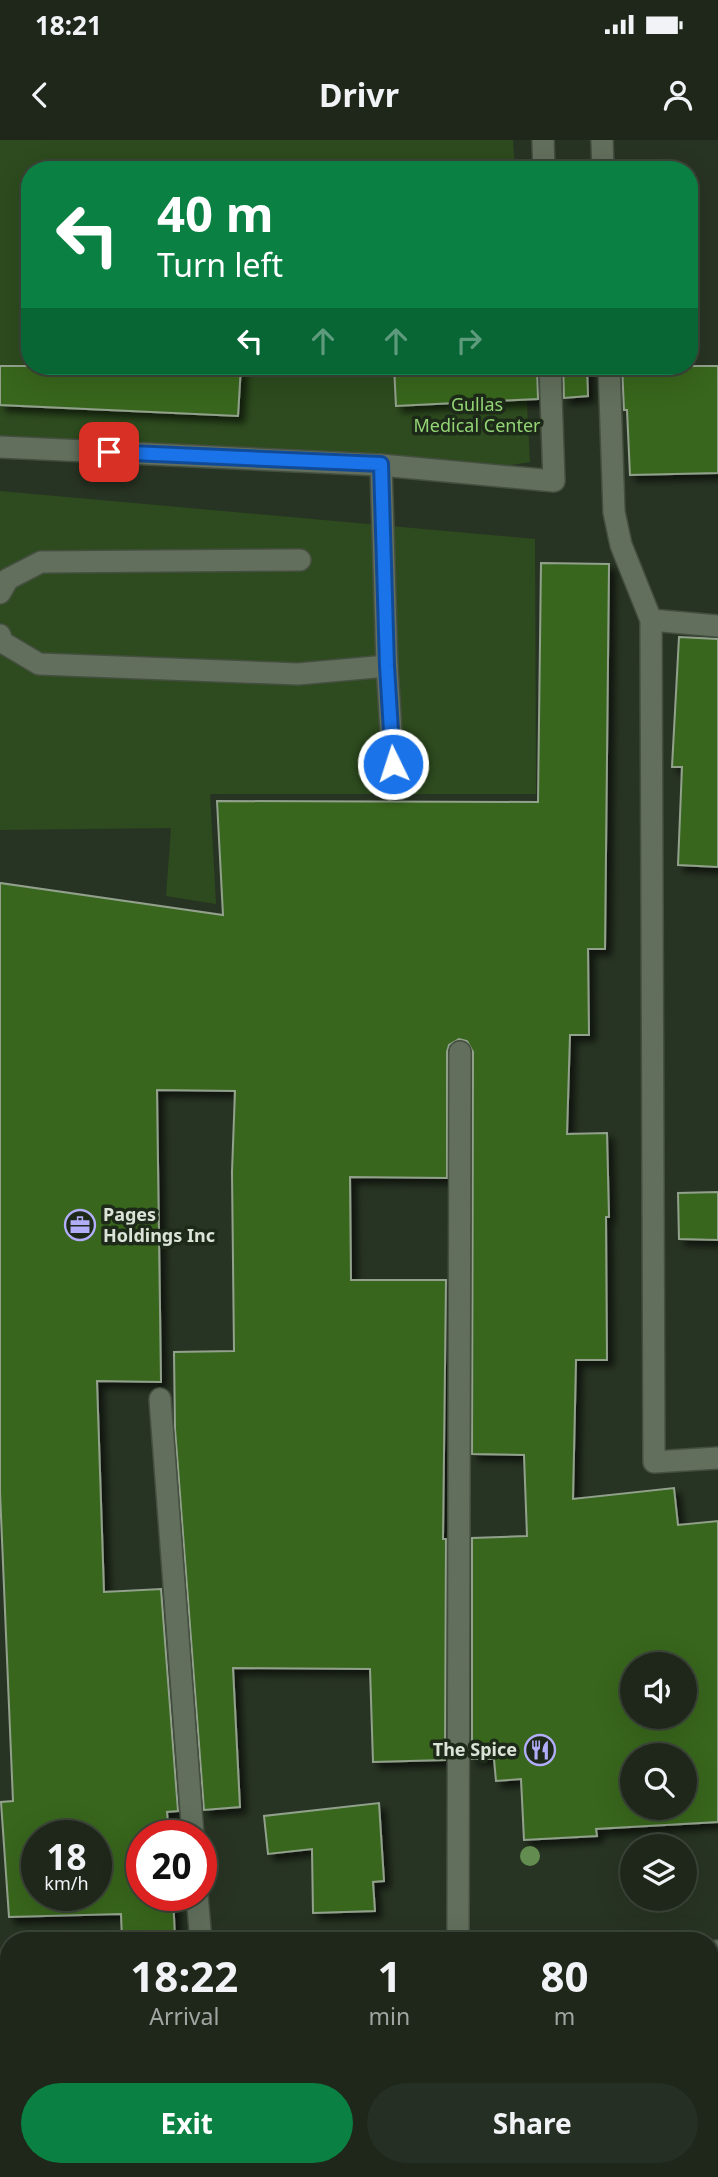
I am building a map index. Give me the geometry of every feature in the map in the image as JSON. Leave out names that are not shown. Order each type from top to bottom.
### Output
[{"type":"street","points":[[543,140],[544,161]]},
{"type":"street","points":[[602,140],[603,161]]},
{"type":"street","points":[[0,447],[381,464],[554,481],[550,375]]},
{"type":"street","points":[[609,375],[614,512],[621,545],[651,620],[654,1462],[718,1458]]},
{"type":"street","points":[[381,464],[393,764]]},
{"type":"street","points":[[0,593],[8,579],[41,562],[300,560]]},
{"type":"street","points":[[651,620],[718,626]]},
{"type":"street","points":[[0,635],[2,642],[39,664],[298,674],[387,666]]},
{"type":"street","points":[[457,1932],[460,1052]]},
{"type":"street","points":[[160,1399],[192,1820]]},
{"type":"street","points":[[198,1911],[200,1932]]},
{"type":"green space","name":"Gullas Medical Center","points":[[0,140],[513,140],[514,161],[21,161],[21,375],[525,375],[530,462],[505,466],[0,448]]},
{"type":"green space","points":[[0,491],[535,539],[536,794],[210,794],[216,904],[166,896],[171,828],[0,830]]},
{"type":"building","points":[[0,366],[21,366],[21,375],[240,375],[238,416],[0,405]]},
{"type":"building","points":[[698,366],[718,366],[718,473],[630,475],[627,410],[624,410],[622,375],[698,375]]},
{"type":"building","points":[[394,375],[537,375],[538,399],[396,406]]},
{"type":"building","points":[[563,375],[587,375],[588,396],[564,398]]},
{"type":"building","points":[[541,563],[609,564],[605,949],[588,949],[589,1035],[570,1035],[567,1134],[607,1133],[607,1360],[576,1360],[573,1499],[674,1488],[678,1525],[718,1521],[718,1822],[596,1829],[597,1836],[524,1840],[521,1779],[496,1781],[494,1759],[472,1759],[472,1538],[527,1536],[524,1455],[472,1454],[473,1052],[467,1041],[459,1039],[449,1045],[447,1052],[447,1178],[350,1177],[351,1280],[446,1280],[443,1539],[446,1539],[445,1760],[373,1762],[370,1669],[233,1668],[240,1807],[204,1810],[175,1429],[174,1352],[234,1351],[232,1172],[235,1091],[157,1090],[161,1382],[97,1381],[104,1592],[161,1589],[178,1811],[167,1812],[168,1820],[126,1820],[126,1911],[174,1911],[175,1932],[122,1932],[121,1914],[9,1917],[1,1802],[13,1801],[0,1492],[0,883],[223,915],[217,801],[538,802]]},
{"type":"building","points":[[679,637],[718,639],[718,867],[678,865],[682,767],[672,767]]},
{"type":"building","points":[[718,1192],[718,1240],[679,1239],[678,1193]]},
{"type":"building","points":[[379,1803],[384,1881],[373,1882],[375,1911],[313,1913],[312,1849],[268,1854],[264,1816]]},
{"type":"place","name":"Pages Holdings Inc","points":[[80,1225]]},
{"type":"place","name":"The Spice","points":[[540,1750]]},
{"type":"route","points":[[109,452],[381,464],[393,764]]}]
